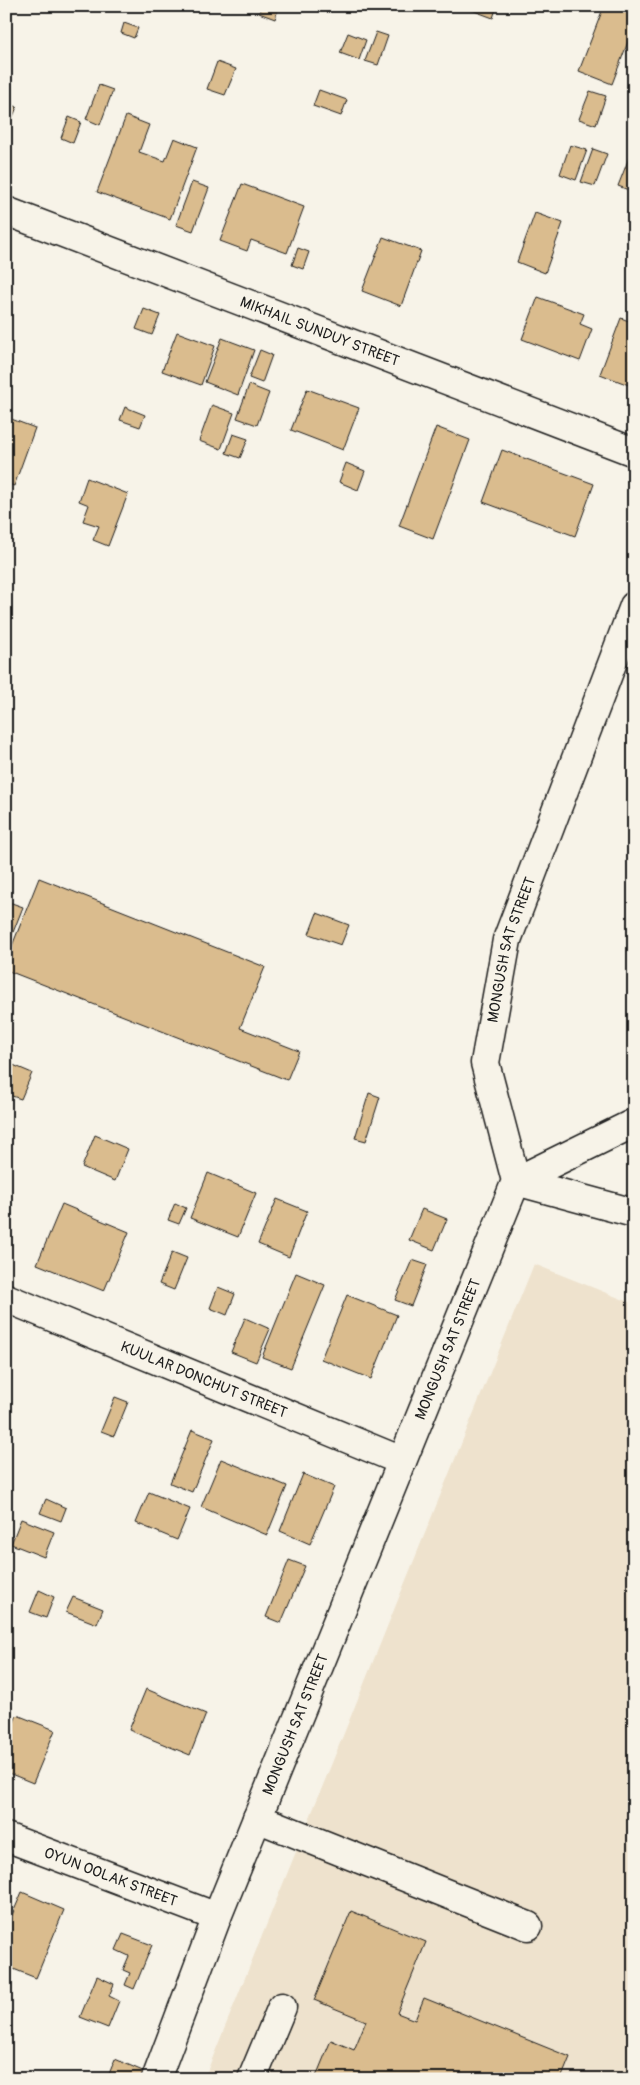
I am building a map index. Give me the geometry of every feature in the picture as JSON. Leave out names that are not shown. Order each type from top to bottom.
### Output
[{"type":"street","name":"MIKHAIL SUNDUY STREET","points":[[6,211],[634,452]]},
{"type":"street","name":"MONGUSH SAT STREET","points":[[156,2079],[217,1917],[516,1181],[485,1063],[507,940],[634,606]]},
{"type":"street","points":[[516,1181],[634,1123]]},
{"type":"street","points":[[516,1181],[634,1213]]},
{"type":"street","name":"KUULAR DONCHUT STREET","points":[[6,1298],[402,1461]]},
{"type":"street","points":[[257,1818],[528,1926]]},
{"type":"street","name":"OYUN OOLAK STREET","points":[[6,1837],[217,1917]]},
{"type":"street","points":[[252,2079],[282,2007]]},
{"type":"shaded area","points":[[534,1264],[634,1304],[634,2079],[204,2079]]},
{"type":"building","points":[[261,6],[279,6],[275,19],[259,13]]},
{"type":"building","points":[[461,6],[497,6],[493,18]]},
{"type":"building","points":[[604,6],[616,6],[634,13],[634,26],[612,84],[579,71]]},
{"type":"building","points":[[124,23],[138,28],[134,38],[121,33]]},
{"type":"building","points":[[376,32],[388,36],[378,65],[365,61]]},
{"type":"building","points":[[348,33],[366,40],[359,60],[340,53]]},
{"type":"building","points":[[217,62],[236,69],[225,95],[207,89]]},
{"type":"building","points":[[99,85],[113,90],[100,125],[86,119]]},
{"type":"building","points":[[319,90],[347,100],[341,116],[313,106]]},
{"type":"building","points":[[590,91],[606,96],[596,125],[579,119]]},
{"type":"building","points":[[6,103],[17,107],[6,133]]},
{"type":"building","points":[[126,116],[149,125],[139,152],[165,161],[174,138],[197,147],[170,219],[97,192]]},
{"type":"building","points":[[69,117],[81,122],[73,143],[61,138]]},
{"type":"building","points":[[570,145],[587,150],[576,180],[560,174]]},
{"type":"building","points":[[593,149],[607,154],[595,186],[581,182]]},
{"type":"building","points":[[629,158],[634,159],[634,192],[618,186]]},
{"type":"building","points":[[192,182],[209,188],[193,231],[176,225]]},
{"type":"building","points":[[242,184],[304,207],[287,253],[251,240],[247,251],[220,241]]},
{"type":"building","points":[[535,213],[563,223],[545,273],[517,262]]},
{"type":"building","points":[[383,237],[421,251],[401,306],[362,291]]},
{"type":"building","points":[[298,248],[309,252],[303,269],[292,265]]},
{"type":"building","points":[[538,297],[584,314],[580,324],[592,329],[580,361],[522,339]]},
{"type":"building","points":[[144,309],[160,315],[152,335],[136,329]]},
{"type":"building","points":[[621,318],[634,323],[634,387],[600,374]]},
{"type":"building","points":[[177,332],[215,346],[201,385],[162,371]]},
{"type":"building","points":[[222,338],[254,350],[238,395],[205,382]]},
{"type":"building","points":[[260,350],[272,355],[262,383],[249,378]]},
{"type":"building","points":[[249,385],[269,393],[257,425],[237,418]]},
{"type":"building","points":[[307,389],[359,408],[343,450],[291,430]]},
{"type":"building","points":[[212,405],[234,413],[221,449],[199,441]]},
{"type":"building","points":[[125,407],[145,415],[140,427],[120,420]]},
{"type":"building","points":[[6,417],[35,428],[14,486],[6,483]]},
{"type":"building","points":[[436,427],[470,440],[433,539],[399,526]]},
{"type":"building","points":[[233,434],[248,439],[240,458],[226,453]]},
{"type":"building","points":[[502,450],[594,484],[575,536],[483,502]]},
{"type":"building","points":[[346,463],[365,471],[358,490],[339,482]]},
{"type":"building","points":[[87,478],[128,494],[108,546],[93,540],[99,526],[83,521],[89,505],[79,501]]},
{"type":"building","points":[[39,878],[265,967],[240,1028],[299,1051],[287,1080],[6,970],[6,961]]},
{"type":"building","points":[[6,901],[23,907],[6,950]]},
{"type":"building","points":[[317,913],[349,925],[341,945],[309,934]]},
{"type":"building","points":[[6,1062],[32,1073],[21,1099],[6,1094]]},
{"type":"building","points":[[369,1093],[380,1097],[366,1141],[355,1138]]},
{"type":"building","points":[[95,1135],[128,1149],[115,1181],[82,1167]]},
{"type":"building","points":[[208,1173],[256,1193],[238,1237],[190,1218]]},
{"type":"building","points":[[277,1199],[307,1211],[289,1257],[258,1244]]},
{"type":"building","points":[[175,1203],[186,1208],[179,1224],[168,1220]]},
{"type":"building","points":[[62,1204],[129,1232],[104,1291],[37,1264]]},
{"type":"building","points":[[422,1209],[447,1219],[434,1250],[409,1240]]},
{"type":"building","points":[[172,1252],[187,1258],[174,1290],[159,1284]]},
{"type":"building","points":[[412,1260],[427,1265],[411,1306],[395,1300]]},
{"type":"building","points":[[296,1273],[325,1285],[291,1368],[262,1357]]},
{"type":"building","points":[[218,1287],[235,1294],[227,1315],[210,1308]]},
{"type":"building","points":[[347,1295],[397,1315],[371,1379],[321,1359]]},
{"type":"building","points":[[245,1318],[270,1329],[256,1362],[231,1352]]},
{"type":"building","points":[[115,1397],[128,1402],[114,1436],[101,1431]]},
{"type":"building","points":[[192,1430],[214,1439],[192,1492],[170,1483]]},
{"type":"building","points":[[221,1459],[287,1486],[267,1535],[201,1507]]},
{"type":"building","points":[[303,1474],[334,1487],[310,1544],[280,1531]]},
{"type":"building","points":[[149,1492],[190,1509],[177,1540],[136,1523]]},
{"type":"building","points":[[46,1499],[66,1508],[61,1521],[40,1513]]},
{"type":"building","points":[[21,1519],[54,1532],[44,1557],[11,1544]]},
{"type":"building","points":[[289,1560],[305,1566],[281,1623],[266,1617]]},
{"type":"building","points":[[39,1590],[54,1597],[46,1618],[30,1612]]},
{"type":"building","points":[[73,1597],[103,1609],[97,1624],[66,1612]]},
{"type":"building","points":[[146,1689],[206,1714],[190,1755],[129,1730]]},
{"type":"building","points":[[6,1713],[14,1716],[6,1733]]},
{"type":"building","points":[[17,1715],[55,1730],[33,1783],[6,1772],[6,1740]]},
{"type":"building","points":[[22,1892],[64,1910],[36,1978],[6,1966],[6,1929]]},
{"type":"building","points":[[351,1911],[426,1942],[397,2013],[415,2020],[424,1998],[570,2057],[561,2079],[315,2079],[331,2040],[354,2050],[366,2021],[314,2000]]},
{"type":"building","points":[[123,1934],[152,1945],[134,1989],[125,1985],[130,1973],[123,1970],[129,1956],[116,1950]]},
{"type":"building","points":[[97,1976],[114,1984],[109,1996],[119,2001],[108,2028],[80,2017]]},
{"type":"building","points":[[115,2059],[145,2072],[142,2079],[107,2079]]}]
